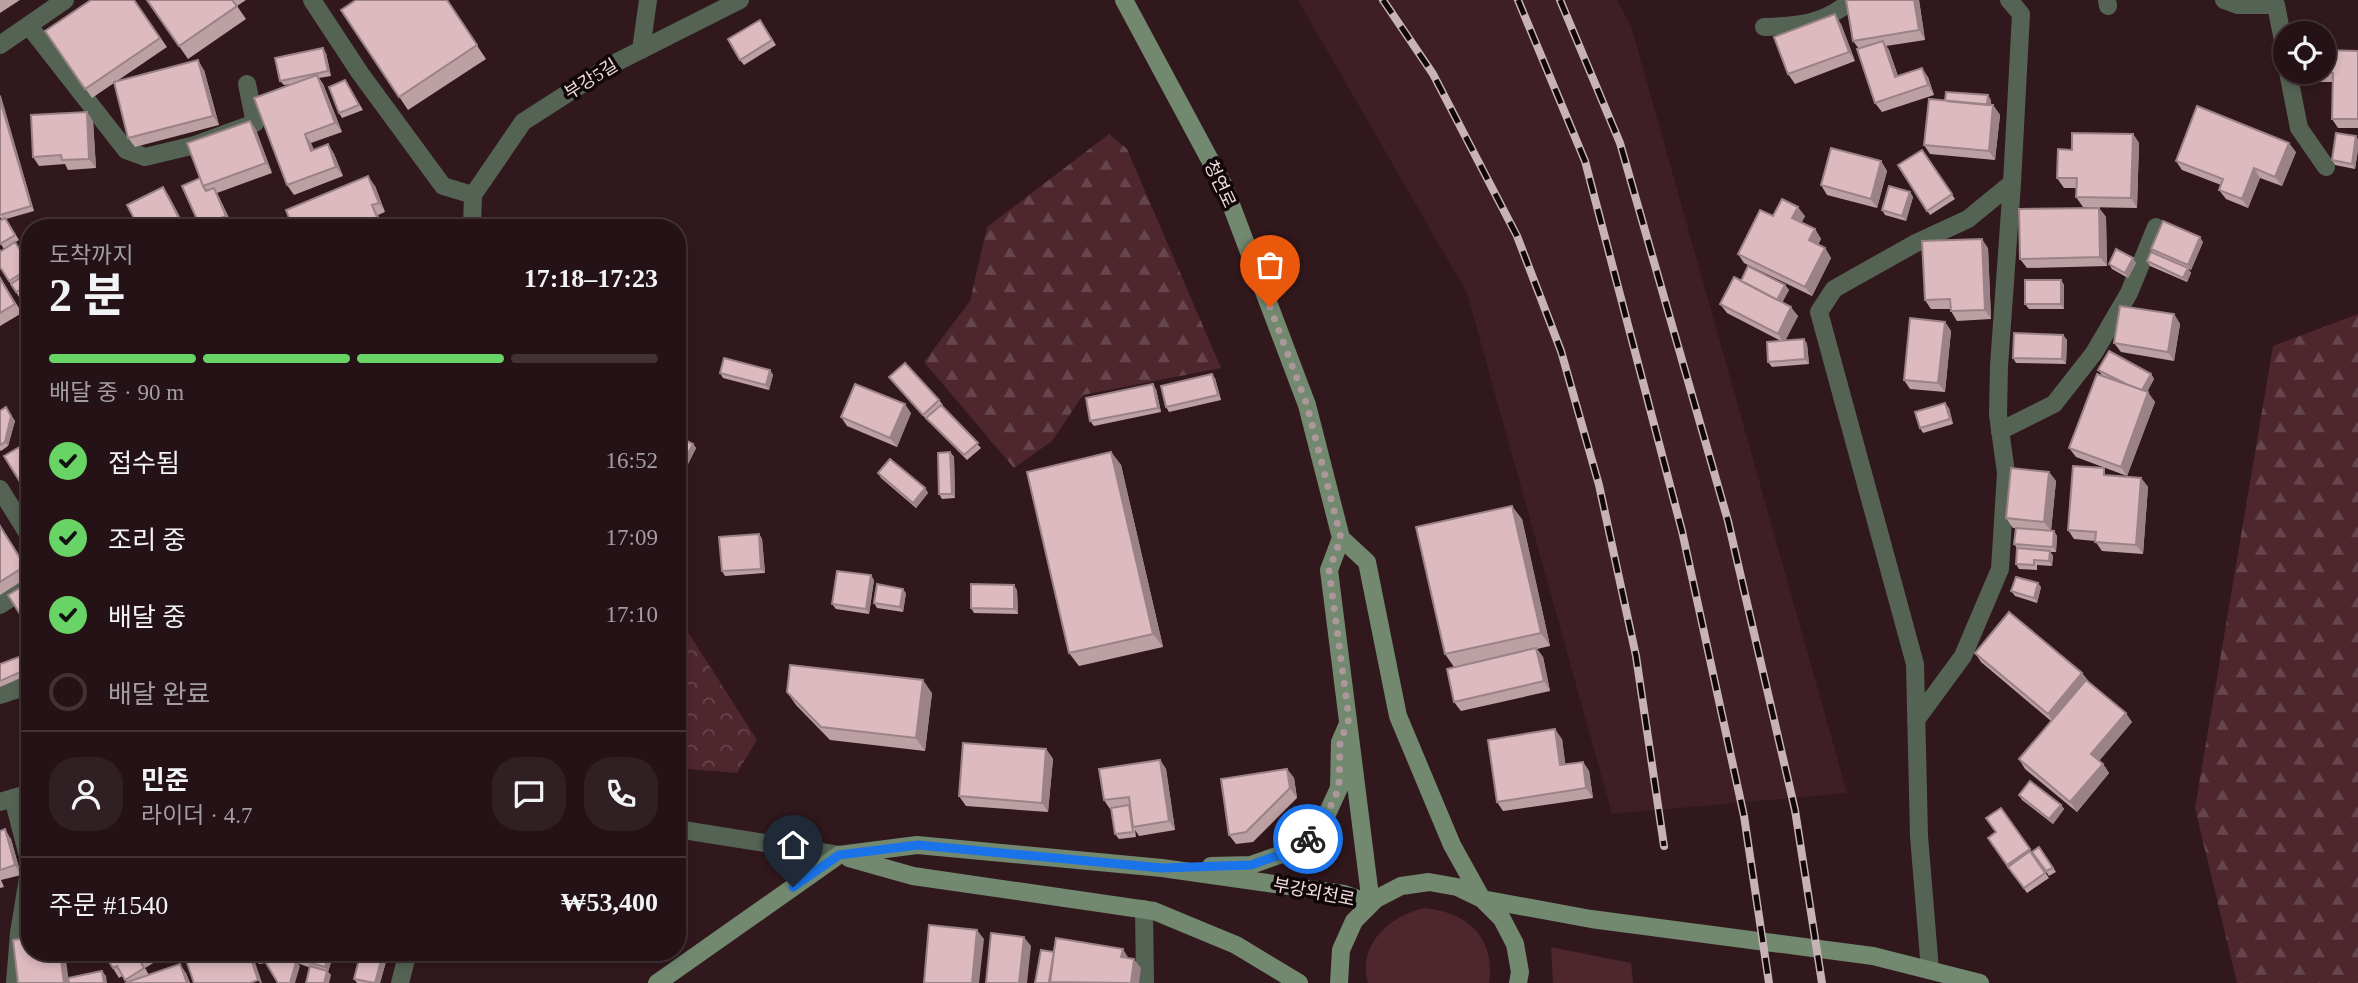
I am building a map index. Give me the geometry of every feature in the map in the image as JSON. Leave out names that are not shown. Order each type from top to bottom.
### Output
[{"type":"main road","name":"청연로","points":[[1124,0],[1224,186],[1307,405],[1341,538]]},
{"type":"main road","points":[[1371,904],[1329,570],[1341,538],[1367,562],[1398,716],[1452,845],[1482,899],[1502,919],[1515,944],[1520,972],[1518,983]]},
{"type":"main road","points":[[1162,868],[1251,865],[1293,850],[1312,836],[1327,814],[1339,788],[1340,742],[1349,719]]},
{"type":"main road","name":"부강외천로","points":[[657,983],[839,855],[918,845],[1162,868],[1344,894],[1371,904]]},
{"type":"main road","points":[[839,855],[913,876],[1154,911],[1236,945],[1299,983]]},
{"type":"main road","points":[[1339,983],[1341,950],[1354,921],[1376,899],[1401,886],[1429,882],[1457,887],[1482,899],[1591,919],[1873,956],[1980,983]]},
{"type":"street","points":[[0,46],[65,0]]},
{"type":"street","points":[[312,0],[360,73],[443,186],[473,195],[472,219]]},
{"type":"street","points":[[641,50],[648,0]]},
{"type":"street","name":"부강5길","points":[[473,195],[523,121],[613,64],[740,0]]},
{"type":"street","points":[[1765,27],[1798,26],[1838,12],[1851,0]]},
{"type":"street","points":[[2224,0],[2238,5],[2276,5],[2279,21]]},
{"type":"street","points":[[1916,720],[1963,656],[2000,569],[2006,473],[1998,415],[1998,366],[2012,183],[2017,5]]},
{"type":"street","points":[[29,26],[126,150],[145,157],[195,145],[255,123],[247,84]]},
{"type":"street","points":[[2290,84],[2299,128],[2326,167]]},
{"type":"street","points":[[1930,970],[1919,836],[1915,664],[1819,312],[1834,289],[1914,244],[1968,219],[2012,183]]},
{"type":"street","points":[[2000,431],[2054,404],[2094,353],[2129,293],[2156,228]]},
{"type":"street","points":[[0,489],[21,523]]},
{"type":"street","points":[[0,605],[21,592]]},
{"type":"street","points":[[0,695],[21,688]]},
{"type":"street","points":[[14,797],[21,827]]},
{"type":"street","points":[[686,830],[839,855]]},
{"type":"street","points":[[1144,909],[1145,983]]},
{"type":"street","points":[[15,983],[21,921]]},
{"type":"street","points":[[400,983],[406,961]]},
{"type":"shaded area","points":[[1298,0],[1617,0],[1631,26],[1847,793],[1612,814],[1467,293]]},
{"type":"green space","points":[[1109,134],[1127,149],[1221,368],[1083,395],[1052,441],[1014,468],[924,362],[970,301],[987,227]]},
{"type":"green space","points":[[2358,314],[2358,983],[2237,983],[2195,808],[2273,346]]},
{"type":"green space","points":[[686,629],[757,740],[737,773],[686,769]]},
{"type":"green space","points":[[1424,908],[1453,915],[1475,930],[1488,952],[1489,983],[1368,983],[1367,956],[1379,934],[1399,918]]},
{"type":"green space","points":[[1551,947],[1631,963],[1633,983],[1553,983]]},
{"type":"building","points":[[91,0],[134,0],[160,38],[85,89],[45,31]]},
{"type":"building","points":[[147,0],[232,0],[237,6],[179,46]]},
{"type":"building","points":[[356,0],[447,0],[477,45],[399,97],[341,10]]},
{"type":"building","points":[[1846,0],[1914,0],[1919,30],[1853,41]]},
{"type":"building","points":[[1835,14],[1849,52],[1788,74],[1774,37]]},
{"type":"building","points":[[760,20],[772,40],[740,60],[728,39]]},
{"type":"building","points":[[1883,41],[1895,77],[1922,68],[1928,85],[1875,103],[1857,49]]},
{"type":"building","points":[[323,48],[328,71],[280,81],[275,58]]},
{"type":"building","points":[[2336,50],[2358,51],[2358,119],[2332,119]]},
{"type":"building","points":[[198,60],[213,116],[128,138],[114,82]]},
{"type":"building","points":[[317,75],[335,123],[305,134],[311,151],[328,144],[336,167],[287,185],[254,98]]},
{"type":"building","points":[[345,80],[359,105],[339,113],[329,87]]},
{"type":"building","points":[[1946,92],[1988,95],[1987,105],[1945,101]]},
{"type":"building","points":[[1929,99],[1993,105],[1989,151],[1924,145]]},
{"type":"building","points":[[0,100],[31,206],[0,215]]},
{"type":"building","points":[[2197,106],[2289,143],[2275,177],[2254,168],[2242,199],[2219,190],[2223,179],[2176,161]]},
{"type":"building","points":[[87,112],[89,159],[62,160],[61,155],[33,157],[31,115]]},
{"type":"building","points":[[250,121],[266,163],[203,186],[187,143]]},
{"type":"building","points":[[2072,133],[2133,134],[2131,198],[2076,197],[2077,178],[2057,178],[2058,149],[2072,150]]},
{"type":"building","points":[[2336,133],[2356,136],[2352,164],[2332,160]]},
{"type":"building","points":[[1831,148],[1881,161],[1871,199],[1821,185]]},
{"type":"building","points":[[1922,150],[1952,194],[1927,211],[1898,165]]},
{"type":"building","points":[[368,176],[379,203],[372,205],[378,219],[290,219],[286,210]]},
{"type":"building","points":[[200,178],[206,191],[214,188],[226,216],[218,219],[197,219],[182,186]]},
{"type":"building","points":[[1889,186],[1910,192],[1902,216],[1882,210]]},
{"type":"building","points":[[163,187],[179,219],[134,219],[127,205]]},
{"type":"building","points":[[1782,199],[1798,207],[1792,218],[1815,229],[1809,240],[1825,248],[1805,287],[1738,254],[1760,210],[1773,216]]},
{"type":"building","points":[[2099,208],[2100,257],[2020,259],[2019,209]]},
{"type":"building","points":[[5,218],[15,235],[0,244],[0,221]]},
{"type":"building","points":[[2163,221],[2200,237],[2188,265],[2151,249]]},
{"type":"building","points":[[1982,239],[1985,310],[1951,311],[1950,299],[1925,300],[1922,241]]},
{"type":"building","points":[[15,242],[21,252],[21,274],[9,281],[0,267],[0,252]]},
{"type":"building","points":[[2116,249],[2133,258],[2125,273],[2109,264]]},
{"type":"building","points":[[2151,252],[2188,268],[2183,278],[2147,261]]},
{"type":"building","points":[[1748,266],[1785,285],[1777,300],[1741,281]]},
{"type":"building","points":[[21,277],[21,289],[16,292],[11,284]]},
{"type":"building","points":[[1734,277],[1791,307],[1778,334],[1720,304]]},
{"type":"building","points":[[0,278],[15,304],[0,313]]},
{"type":"building","points":[[2025,280],[2061,280],[2061,304],[2025,304]]},
{"type":"building","points":[[2120,306],[2174,314],[2168,352],[2114,343]]},
{"type":"building","points":[[1910,318],[1945,322],[1938,383],[1904,380]]},
{"type":"building","points":[[2014,333],[2063,335],[2062,359],[2013,358]]},
{"type":"building","points":[[1804,339],[1805,359],[1768,362],[1767,342]]},
{"type":"building","points":[[2109,351],[2151,374],[2142,390],[2098,370]]},
{"type":"building","points":[[724,358],[770,370],[766,385],[720,373]]},
{"type":"building","points":[[905,363],[939,400],[923,415],[889,377]]},
{"type":"building","points":[[1212,374],[1218,395],[1166,407],[1161,386]]},
{"type":"building","points":[[2097,374],[2148,392],[2121,467],[2069,448]]},
{"type":"building","points":[[855,384],[905,404],[890,438],[841,417]]},
{"type":"building","points":[[1153,384],[1158,408],[1090,421],[1086,398]]},
{"type":"building","points":[[1945,403],[1950,419],[1920,428],[1915,412]]},
{"type":"building","points":[[941,405],[978,443],[964,455],[926,418]]},
{"type":"building","points":[[6,407],[11,416],[5,442],[0,445],[0,411]]},
{"type":"building","points":[[686,440],[693,444],[686,457]]},
{"type":"building","points":[[21,446],[21,483],[4,456]]},
{"type":"building","points":[[950,452],[952,494],[939,494],[938,453]]},
{"type":"building","points":[[1111,452],[1153,634],[1069,653],[1027,472]]},
{"type":"building","points":[[890,459],[925,488],[913,503],[878,473]]},
{"type":"building","points":[[2073,466],[2104,468],[2104,475],[2141,478],[2136,545],[2095,542],[2096,532],[2068,530]]},
{"type":"building","points":[[2011,468],[2049,472],[2044,522],[2006,518]]},
{"type":"building","points":[[1512,506],[1541,633],[1445,654],[1416,527]]},
{"type":"building","points":[[0,526],[21,560],[21,569],[0,582]]},
{"type":"building","points":[[2016,528],[2054,531],[2053,547],[2014,544]]},
{"type":"building","points":[[759,534],[761,569],[722,571],[719,537]]},
{"type":"building","points":[[2017,548],[2050,551],[2049,561],[2034,560],[2034,565],[2016,564]]},
{"type":"building","points":[[837,571],[871,575],[866,609],[832,604]]},
{"type":"building","points":[[2016,577],[2038,583],[2034,598],[2011,591]]},
{"type":"building","points":[[877,584],[903,589],[900,607],[874,603]]},
{"type":"building","points":[[971,584],[1014,585],[1014,609],[971,608]]},
{"type":"building","points":[[21,587],[21,616],[8,595]]},
{"type":"building","points":[[2009,612],[2082,673],[2048,714],[1975,653]]},
{"type":"building","points":[[1536,648],[1544,681],[1454,702],[1447,669]]},
{"type":"building","points":[[19,657],[21,672],[0,681],[0,664]]},
{"type":"building","points":[[790,665],[923,680],[916,738],[821,727],[787,692]]},
{"type":"building","points":[[2086,680],[2126,713],[2091,754],[2103,764],[2070,802],[2019,759]]},
{"type":"building","points":[[1555,729],[1560,765],[1583,762],[1586,788],[1497,802],[1488,740]]},
{"type":"building","points":[[963,743],[1046,749],[1042,803],[959,796]]},
{"type":"building","points":[[1160,760],[1169,821],[1133,827],[1129,797],[1104,800],[1099,769]]},
{"type":"building","points":[[1287,769],[1290,788],[1246,832],[1229,835],[1221,779]]},
{"type":"building","points":[[2030,781],[2061,805],[2049,819],[2019,795]]},
{"type":"building","points":[[1129,805],[1133,832],[1115,834],[1111,808]]},
{"type":"building","points":[[2001,808],[2030,849],[2007,865],[1988,838],[1996,832],[1986,818]]},
{"type":"building","points":[[5,829],[15,865],[0,870],[0,831]]},
{"type":"building","points":[[2039,847],[2053,868],[2046,871],[2032,852]]},
{"type":"building","points":[[2030,851],[2045,873],[2024,888],[2008,867]]},
{"type":"building","points":[[929,925],[977,930],[972,983],[924,983]]},
{"type":"building","points":[[991,933],[1024,937],[1019,983],[986,983]]},
{"type":"building","points":[[1056,938],[1123,949],[1121,957],[1134,959],[1131,983],[1049,982]]},
{"type":"building","points":[[21,939],[21,961],[61,961],[64,983],[18,983],[13,940]]},
{"type":"building","points":[[1041,950],[1054,952],[1050,983],[1035,983]]},
{"type":"building","points":[[109,961],[140,961],[144,968],[125,980],[117,966],[113,968]]},
{"type":"building","points":[[186,961],[252,961],[258,980],[250,983],[194,983]]},
{"type":"building","points":[[265,961],[296,962],[290,983],[278,983]]},
{"type":"building","points":[[304,961],[327,961],[325,967]]},
{"type":"building","points":[[359,961],[381,961],[375,983],[354,979]]},
{"type":"building","points":[[180,964],[187,983],[125,983]]},
{"type":"building","points":[[310,966],[327,971],[324,983],[306,983]]},
{"type":"building","points":[[102,971],[104,983],[69,983],[68,978]]},
{"type":"railway","points":[[1383,0],[1433,74],[1517,236],[1561,351],[1599,485],[1636,656],[1664,846]]},
{"type":"railway","points":[[1518,0],[1585,161],[1682,531],[1744,816],[1769,983]]},
{"type":"railway","points":[[1560,0],[1620,143],[1728,521],[1795,810],[1822,983]]},
{"type":"way so far","points":[[1270,307],[1307,405],[1341,538],[1329,570],[1349,719],[1340,742],[1339,788],[1327,814],[1308,839]]},
{"type":"route","points":[[793,887],[839,855],[918,845],[1162,868],[1251,865],[1293,850],[1308,839]]}]
